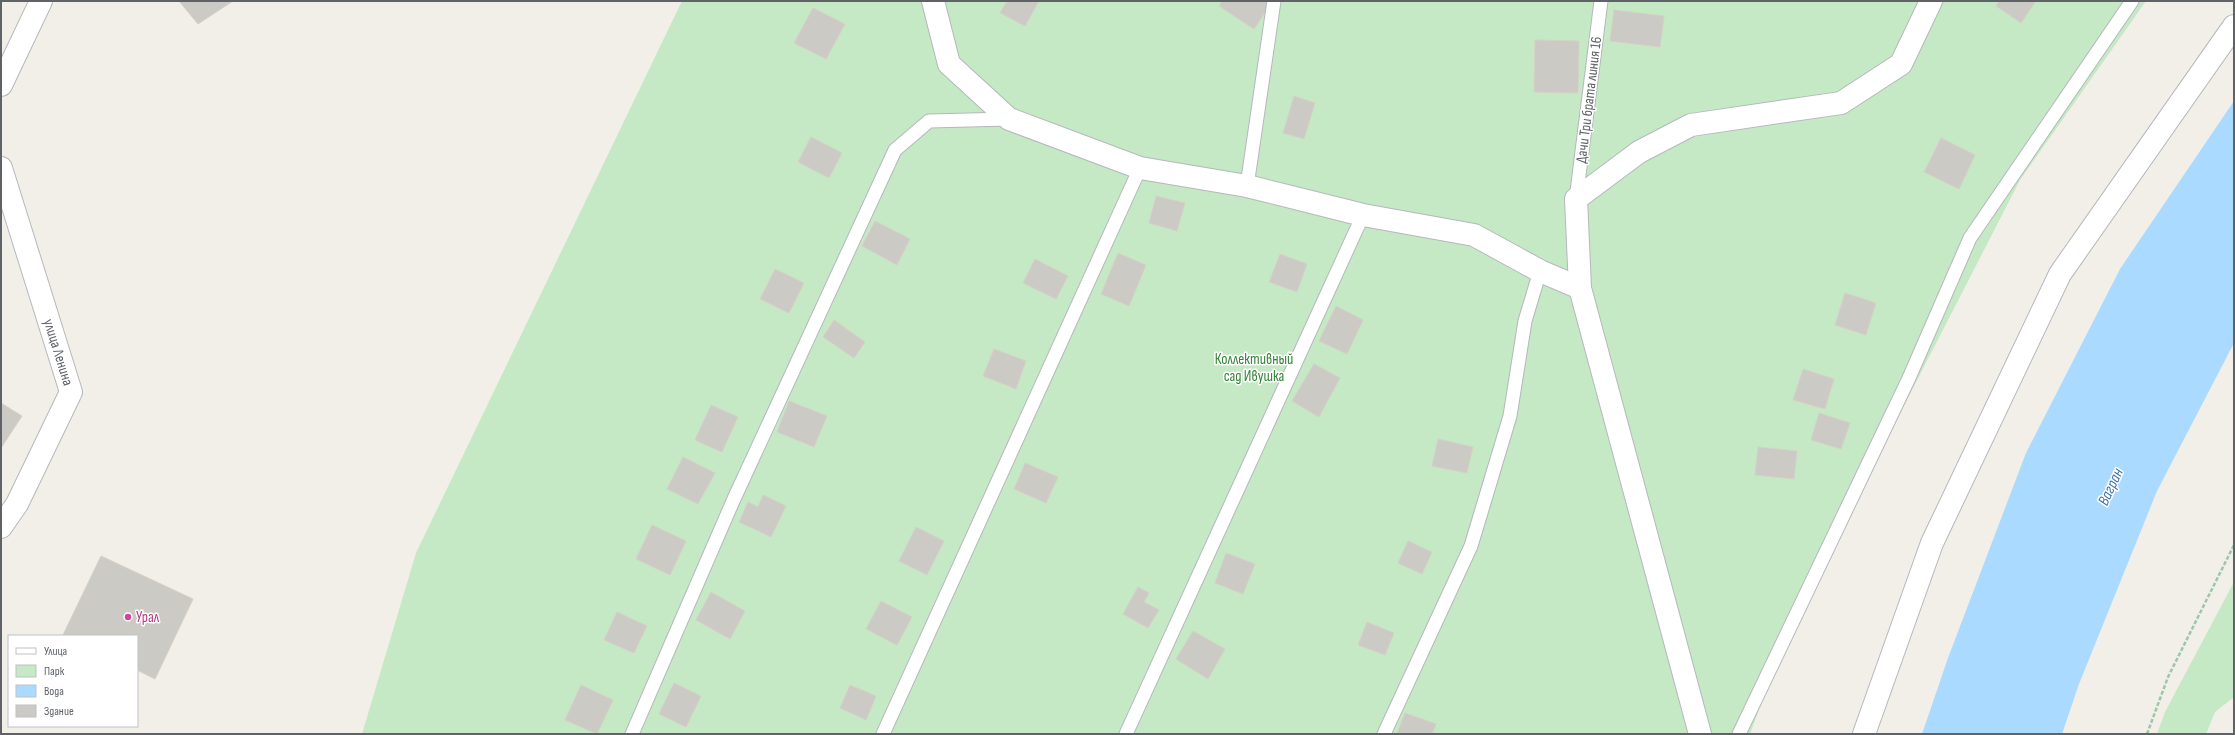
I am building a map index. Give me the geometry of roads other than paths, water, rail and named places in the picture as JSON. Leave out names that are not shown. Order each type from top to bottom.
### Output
[{"type":"street","points":[[1,86],[42,1]]},
{"type":"street","points":[[932,1],[949,64],[1009,119],[1140,168],[1247,186],[1363,214],[1474,235],[1540,271],[1580,288]]},
{"type":"street","points":[[1700,734],[1580,288],[1576,199],[1639,152],[1691,125],[1841,103],[1901,64],[1931,1]]},
{"type":"street","points":[[1864,734],[1932,543],[2060,274],[2234,26]]},
{"type":"street","name":"улица Ленина","points":[[1,168],[71,392],[17,504],[1,527]]},
{"type":"lane","points":[[1247,186],[1274,1]]},
{"type":"lane","name":"Дачи Три брата линия 16","points":[[1576,199],[1601,1]]},
{"type":"lane","points":[[1739,734],[1909,378],[1970,238],[2132,1]]},
{"type":"lane","points":[[632,734],[734,501],[895,150],[930,121],[1009,119]]},
{"type":"lane","points":[[883,734],[1140,168]]},
{"type":"lane","points":[[1126,734],[1363,214]]},
{"type":"lane","points":[[1384,734],[1471,546],[1510,416],[1525,321],[1540,271]]},
{"type":"water","name":"Вагран","points":[[2234,101],[2234,343],[2157,491],[2079,684],[2062,734],[1922,734],[1948,658],[2026,453],[2120,269]]},
{"type":"place","name":"Урал","points":[[128,617]]},
{"type":"park label","name":"Коллективный сад Ивушка","points":[[1254,368]]}]
